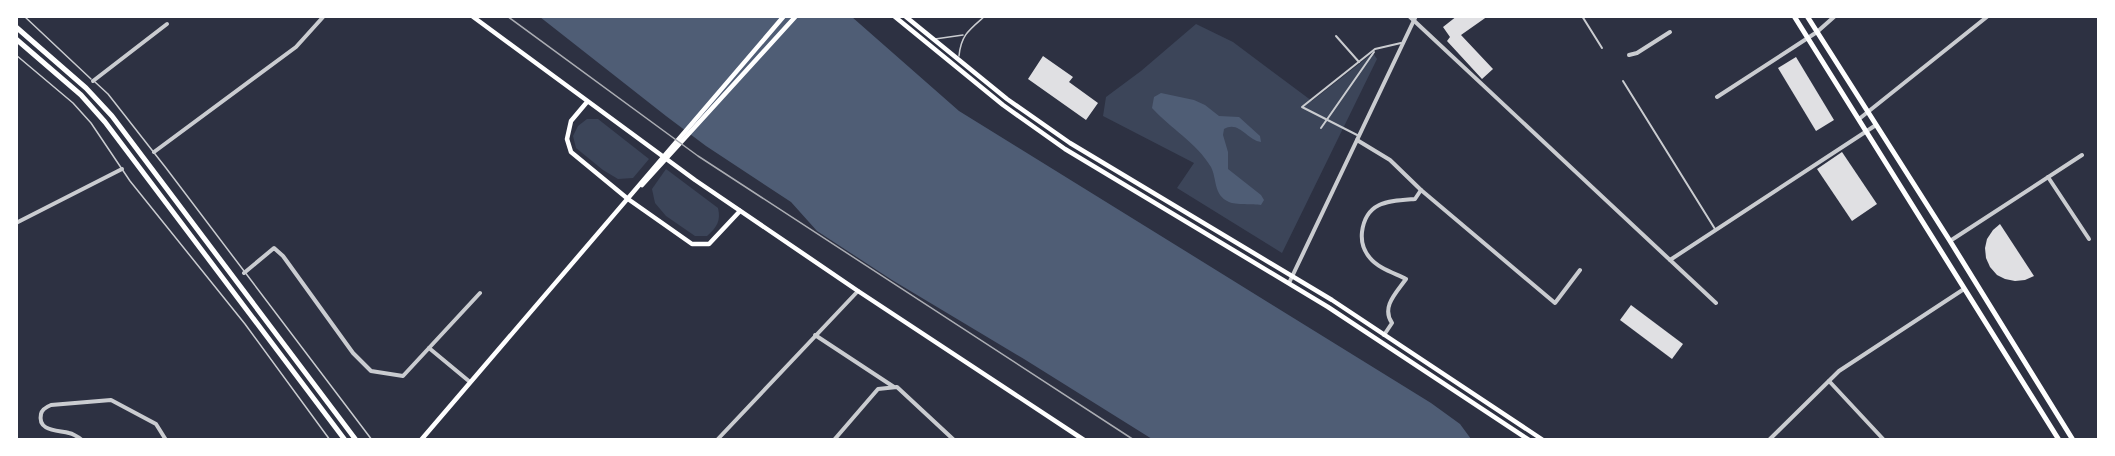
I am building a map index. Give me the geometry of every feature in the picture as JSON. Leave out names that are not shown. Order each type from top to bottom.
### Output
[{"type":"main road","points":[[472,16],[587,102],[740,211],[1084,440]]},
{"type":"main road","points":[[421,440],[784,16]]},
{"type":"main road","points":[[633,193],[796,16]]},
{"type":"main road","points":[[894,16],[1003,105],[1065,149],[1289,283],[1529,440]]},
{"type":"main road","points":[[905,16],[1008,99],[1070,143],[1384,334],[1543,440]]},
{"type":"main road","points":[[1794,16],[2059,440]]},
{"type":"main road","points":[[1807,16],[2073,440]]},
{"type":"main road","points":[[16,27],[86,88],[112,116],[356,440]]},
{"type":"main road","points":[[16,39],[81,95],[105,122],[345,440]]},
{"type":"main road","points":[[587,102],[571,121],[567,139],[571,152],[628,199],[692,244],[709,244],[740,211]]},
{"type":"street","points":[[154,152],[296,47],[324,16]]},
{"type":"street","points":[[1409,16],[1716,303]]},
{"type":"street","points":[[1289,283],[1416,16]]},
{"type":"street","points":[[1582,16],[1602,48]]},
{"type":"street","points":[[1717,97],[1817,32],[1835,16]]},
{"type":"street","points":[[1859,119],[1988,16]]},
{"type":"street","points":[[93,81],[167,24]]},
{"type":"street","points":[[1629,55],[1637,53],[1670,32]]},
{"type":"street","points":[[1336,36],[1359,62]]},
{"type":"street","points":[[1404,42],[1375,49],[1302,107],[1358,138],[1390,160],[1421,190],[1555,303],[1580,270]]},
{"type":"street","points":[[1321,128],[1375,49]]},
{"type":"street","points":[[1623,81],[1717,231]]},
{"type":"street","points":[[1670,260],[1876,125]]},
{"type":"street","points":[[1950,241],[2082,155]]},
{"type":"street","points":[[16,223],[122,169]]},
{"type":"street","points":[[2048,177],[2089,239]]},
{"type":"street","points":[[1384,334],[1392,324],[1387,316],[1387,307],[1406,279],[1377,264],[1369,257],[1362,238],[1366,216],[1375,207],[1389,201],[1414,199],[1421,190]]},
{"type":"street","points":[[244,273],[274,248],[283,256],[353,353],[371,371],[403,376],[480,293]]},
{"type":"street","points":[[1768,440],[1839,371],[1964,289]]},
{"type":"street","points":[[717,440],[858,291]]},
{"type":"street","points":[[815,335],[897,387],[954,440]]},
{"type":"street","points":[[429,348],[470,382]]},
{"type":"street","points":[[1829,381],[1884,440]]},
{"type":"street","points":[[834,440],[878,389],[894,387]]},
{"type":"street","points":[[82,440],[72,433],[47,429],[41,422],[41,413],[51,405],[111,400],[156,424],[166,440]]},
{"type":"lane","points":[[24,16],[108,94],[372,440]]},
{"type":"lane","points":[[958,60],[964,35],[985,16]]},
{"type":"lane","points":[[932,39],[964,35]]},
{"type":"lane","points":[[16,55],[91,123],[122,169],[245,324],[330,440]]},
{"type":"shaded area","points":[[540,17],[852,17],[959,111],[1431,403],[1460,424],[1471,439],[1152,439],[892,280],[817,231],[791,202],[706,146]]},
{"type":"shaded area","points":[[1196,24],[1233,42],[1312,101],[1373,53],[1377,59],[1282,253],[1177,188],[1194,163],[1103,116],[1106,97],[1141,71]]},
{"type":"shaded area","points":[[1161,93],[1194,100],[1219,116],[1239,117],[1260,136],[1261,142],[1234,127],[1224,129],[1223,135],[1228,152],[1228,169],[1261,195],[1264,200],[1261,205],[1232,203],[1220,195],[1213,171],[1205,158],[1152,108],[1154,97]]},
{"type":"shaded area","points":[[587,119],[598,119],[649,159],[633,178],[618,179],[576,148],[573,136],[578,126]]},
{"type":"shaded area","points":[[666,169],[718,208],[717,223],[707,236],[695,236],[666,216],[655,203],[652,189]]},
{"type":"building","points":[[1457,16],[1488,16],[1461,35],[1493,69],[1482,79],[1447,41],[1450,37],[1443,27]]},
{"type":"building","points":[[1043,56],[1073,77],[1069,82],[1098,103],[1086,120],[1028,79]]},
{"type":"building","points":[[1796,57],[1834,120],[1816,131],[1778,68]]},
{"type":"building","points":[[1842,152],[1877,204],[1852,221],[1817,169]]},
{"type":"building","points":[[2000,224],[2034,276],[2025,280],[2005,279],[1997,275],[1990,267],[1986,258],[1987,239]]},
{"type":"building","points":[[1631,305],[1683,344],[1672,359],[1620,320]]},
{"type":"tram line","points":[[507,16],[698,156],[1134,440]]}]
